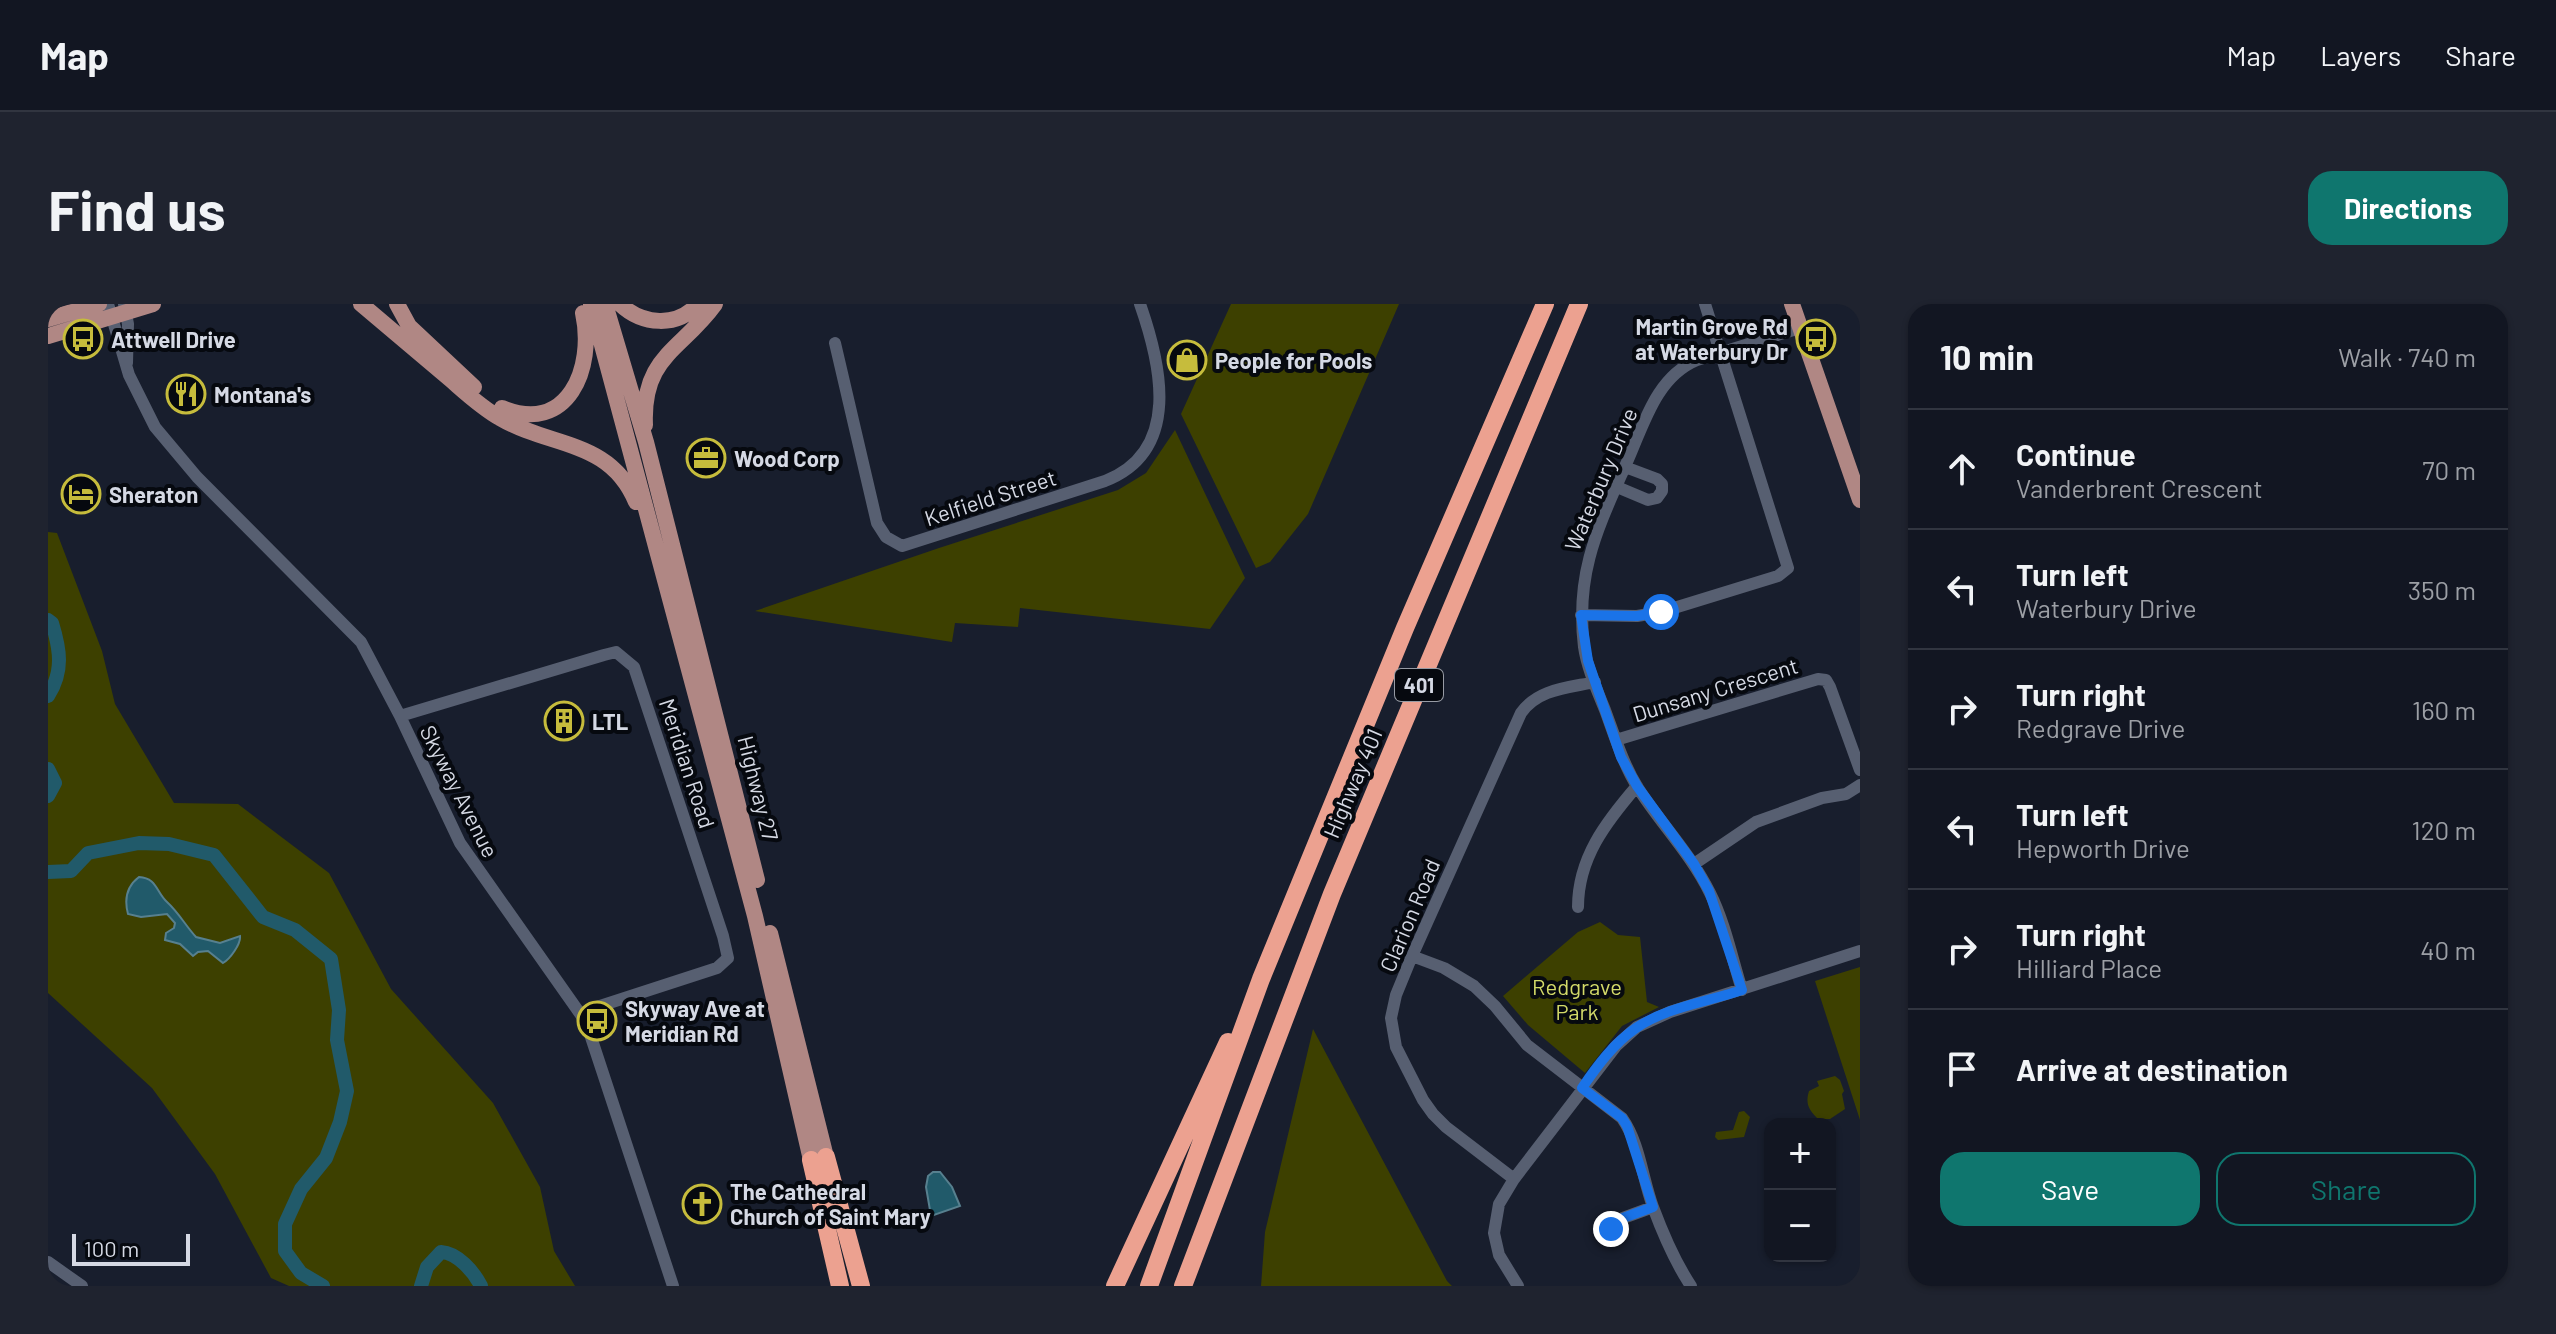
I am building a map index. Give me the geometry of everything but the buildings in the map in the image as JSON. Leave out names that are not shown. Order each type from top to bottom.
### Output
[{"type":"highway","points":[[1494,422],[1534,304]]},
{"type":"highway","name":"Highway 401","points":[[1149,1286],[1261,979],[1350,759],[1545,304]]},
{"type":"highway","name":"Highway 401","points":[[1183,1286],[1332,894],[1579,304]]},
{"type":"highway","points":[[1115,1286],[1204,1091],[1261,979]]},
{"type":"highway","name":"Highway 27","points":[[818,1158],[840,1286]]},
{"type":"highway","name":"Highway 27","points":[[818,1158],[861,1286]]},
{"type":"main road","points":[[48,319],[99,304]]},
{"type":"main road","points":[[48,336],[117,309],[153,304]]},
{"type":"main road","points":[[361,304],[500,418],[538,435],[589,451],[611,465],[629,486],[654,536]]},
{"type":"main road","points":[[397,304],[409,326],[486,398],[519,415],[534,415],[561,404],[577,383],[585,361],[587,332],[581,304]]},
{"type":"main road","name":"Highway 27","points":[[591,304],[818,1158]]},
{"type":"main road","name":"Highway 27","points":[[605,304],[646,442],[818,1158]]},
{"type":"main road","points":[[620,304],[643,320],[663,321],[682,318],[698,304]]},
{"type":"main road","points":[[646,442],[647,398],[654,370],[715,304]]},
{"type":"main road","points":[[1792,304],[1856,478],[1860,500]]},
{"type":"street","name":"Kelfield Street","points":[[835,343],[877,523],[886,537],[902,546],[1105,481],[1130,467],[1150,439],[1161,397],[1158,366],[1140,304]]},
{"type":"street","points":[[1581,615],[1637,616],[1672,610],[1778,576],[1788,568],[1705,304]]},
{"type":"street","name":"Skyway Avenue","points":[[117,309],[127,366],[141,404],[170,446],[197,477],[361,642],[460,843],[581,1015],[590,1034],[673,1286]]},
{"type":"street","name":"Waterbury Drive","points":[[1742,990],[1715,903],[1694,864],[1637,786],[1621,757],[1585,649],[1581,615],[1586,564],[1593,540],[1653,405],[1667,381],[1687,365],[1800,328]]},
{"type":"street","points":[[1617,487],[1648,500],[1657,498],[1662,491],[1662,484],[1657,479],[1625,467]]},
{"type":"street","name":"Meridian Road","points":[[400,716],[616,652],[634,667],[728,958],[717,968],[581,1015]]},
{"type":"street","name":"Dunsany Crescent","points":[[1616,740],[1818,679],[1826,680],[1830,687],[1860,770]]},
{"type":"street","name":"Clarion Road","points":[[1514,1179],[1433,1114],[1396,1047],[1391,1018],[1396,995],[1412,956],[1521,713],[1528,702],[1546,692],[1595,682]]},
{"type":"street","points":[[1694,864],[1756,822],[1822,798],[1846,794],[1860,785]]},
{"type":"street","points":[[1578,907],[1578,885],[1599,833],[1637,786]]},
{"type":"street","points":[[1518,1286],[1499,1255],[1494,1233],[1499,1204],[1514,1179],[1605,1057],[1637,1027],[1670,1012],[1860,951]]},
{"type":"street","points":[[1412,956],[1444,968],[1474,986],[1527,1045],[1622,1118],[1653,1207],[1691,1286]]},
{"type":"street","points":[[1611,1229],[1623,1218],[1653,1207]]},
{"type":"street","points":[[48,1262],[82,1286]]},
{"type":"green space","points":[[1231,304],[1399,304],[1308,514],[1270,562],[1256,568],[1181,414]]},
{"type":"green space","points":[[1175,430],[1245,578],[1210,629],[1020,608],[1018,627],[955,623],[952,642],[755,611],[1118,490],[1146,473]]},
{"type":"green space","points":[[48,532],[57,533],[102,651],[115,704],[174,803],[238,804],[329,873],[391,989],[493,1103],[540,1187],[554,1251],[575,1286],[289,1286],[271,1278],[215,1174],[152,1088],[48,993]]},
{"type":"green space","name":"Redgrave Park","points":[[1600,922],[1618,935],[1640,937],[1647,1002],[1659,1007],[1622,1026],[1585,1073],[1528,1025],[1503,996],[1578,932]]},
{"type":"green space","points":[[1860,967],[1860,1120],[1815,981]]},
{"type":"green space","points":[[1313,1029],[1452,1286],[1261,1286],[1265,1232]]},
{"type":"green space","points":[[1835,1076],[1840,1080],[1845,1109],[1832,1118],[1817,1118],[1809,1106],[1809,1091],[1819,1086],[1817,1081]]},
{"type":"green space","points":[[1744,1111],[1750,1117],[1744,1137],[1718,1140],[1715,1137],[1716,1132],[1733,1130],[1739,1112]]},
{"type":"water","points":[[139,877],[153,883],[196,937],[220,943],[240,936],[229,958],[223,963],[208,951],[193,956],[180,944],[165,940],[166,933],[174,928],[175,923],[167,914],[141,917],[128,914],[128,893]]},
{"type":"water","points":[[940,1172],[952,1187],[960,1206],[931,1216],[926,1187],[928,1176]]},
{"type":"waterway","points":[[48,620],[55,633],[59,660],[48,696]]},
{"type":"waterway","points":[[48,769],[55,783],[48,796]]},
{"type":"waterway","points":[[48,872],[71,871],[88,853],[139,843],[169,844],[214,855],[263,917],[295,930],[331,959],[339,1010],[337,1040],[347,1091],[340,1122],[326,1158],[301,1189],[285,1224],[285,1251],[301,1273],[323,1286]]},
{"type":"waterway","points":[[421,1286],[427,1267],[441,1252],[465,1264],[481,1286]]},
{"type":"place","name":"Attwell Drive","points":[[83,339]]},
{"type":"place","name":"Martin Grove Rd at Waterbury Dr","points":[[1816,339]]},
{"type":"place","name":"People for Pools","points":[[1187,360]]},
{"type":"place","name":"Montana's","points":[[186,394]]},
{"type":"place","name":"Wood Corp","points":[[706,458]]},
{"type":"place","name":"Sheraton","points":[[81,494]]},
{"type":"place","name":"LTL","points":[[564,721]]},
{"type":"place","name":"Skyway Ave at Meridian Rd","points":[[597,1021]]},
{"type":"place","name":"The Cathedral Church of Saint Mary","points":[[702,1204]]},
{"type":"route","points":[[1611,1229],[1623,1218],[1653,1207],[1627,1126],[1622,1118],[1582,1088],[1605,1057],[1637,1027],[1670,1012],[1742,990],[1715,903],[1694,864],[1656,815],[1621,757],[1585,649],[1581,615],[1637,616],[1661,612]]}]
